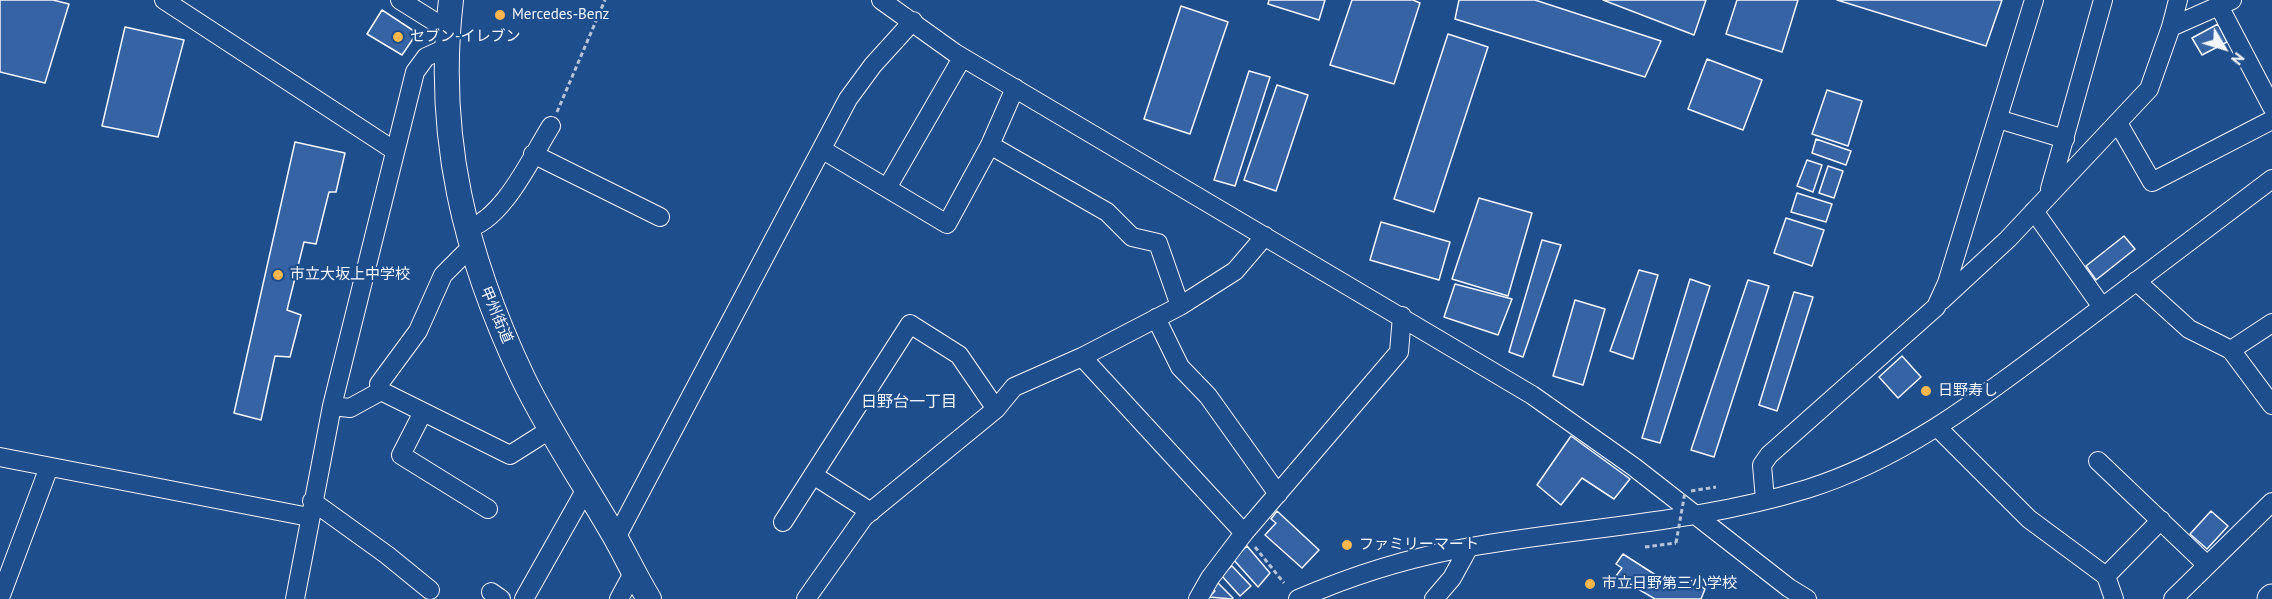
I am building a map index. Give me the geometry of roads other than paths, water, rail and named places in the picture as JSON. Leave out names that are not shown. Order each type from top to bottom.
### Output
[{"type":"main road","name":"甲州街道","points":[[452,0],[446,74],[451,144],[468,238],[510,349],[551,429],[616,538],[649,599]]},
{"type":"street","points":[[164,0],[395,151]]},
{"type":"street","points":[[295,599],[332,406],[415,72],[426,57],[448,39],[400,0]]},
{"type":"street","points":[[881,0],[962,58],[1402,316],[1532,395],[1634,467],[1787,593],[1807,599]]},
{"type":"street","points":[[1936,307],[1947,282],[2034,0]]},
{"type":"street","points":[[2050,191],[2103,0]]},
{"type":"street","points":[[1765,500],[1762,465],[1769,455],[1936,307],[2034,211],[2050,191],[2149,89],[2178,0]]},
{"type":"street","points":[[2171,27],[2225,3],[2272,107]]},
{"type":"street","points":[[616,538],[848,99],[873,65],[913,21]]},
{"type":"street","points":[[887,188],[962,58]]},
{"type":"street","points":[[823,150],[947,224],[990,145],[1015,88]]},
{"type":"street","points":[[1998,119],[2065,139]]},
{"type":"street","points":[[2118,123],[2152,182],[2272,120]]},
{"type":"street","points":[[381,391],[380,384],[418,331],[443,275],[468,238],[500,206],[551,126]]},
{"type":"street","points":[[990,145],[1107,212],[1132,237],[1158,243],[1180,306]]},
{"type":"street","points":[[533,154],[660,216]]},
{"type":"street","points":[[1298,599],[1364,574],[1469,547],[1696,516],[1808,489],[1857,470],[1938,428],[2272,179]]},
{"type":"street","points":[[2034,211],[2102,307]]},
{"type":"street","points":[[806,599],[871,512],[996,409],[1014,387],[1082,357],[1180,306],[1235,272],[1265,236]]},
{"type":"street","points":[[2136,281],[2189,329],[2231,351],[2272,405]]},
{"type":"street","points":[[1198,599],[1210,578],[1244,533],[1400,352],[1402,316]]},
{"type":"street","points":[[1156,318],[1180,367],[1208,396],[1278,494]]},
{"type":"street","points":[[2231,351],[2272,323]]},
{"type":"street","points":[[783,522],[910,324],[959,356],[996,409]]},
{"type":"street","points":[[1082,357],[1244,533]]},
{"type":"street","points":[[332,406],[350,408],[381,391]]},
{"type":"street","points":[[381,391],[510,455],[551,429]]},
{"type":"street","points":[[423,412],[401,456],[488,508]]},
{"type":"street","points":[[1938,428],[2030,519],[2106,576],[2114,599]]},
{"type":"street","points":[[0,457],[311,509],[387,555],[431,588]]},
{"type":"street","points":[[2098,461],[2207,565]]},
{"type":"street","points":[[0,598],[49,467]]},
{"type":"street","points":[[813,475],[871,512]]},
{"type":"street","points":[[524,599],[586,489]]},
{"type":"street","points":[[2173,599],[2272,502]]},
{"type":"street","points":[[2106,576],[2161,520]]},
{"type":"street","points":[[1434,599],[1452,578],[1469,547]]},
{"type":"street","points":[[619,599],[633,573]]},
{"type":"place","name":"Mercedes-Benz","points":[[500,15]]},
{"type":"place","name":"セブン-イレブン","points":[[398,37]]},
{"type":"place","name":"市立大坂上中学校","points":[[278,275]]},
{"type":"place","name":"日野寿し","points":[[1926,391]]},
{"type":"place","name":"ファミリーマート","points":[[1347,545]]},
{"type":"place","name":"市立日野第三小学校","points":[[1590,584]]},
{"type":"district","name":"日野台一丁目","points":[[909,402]]}]
